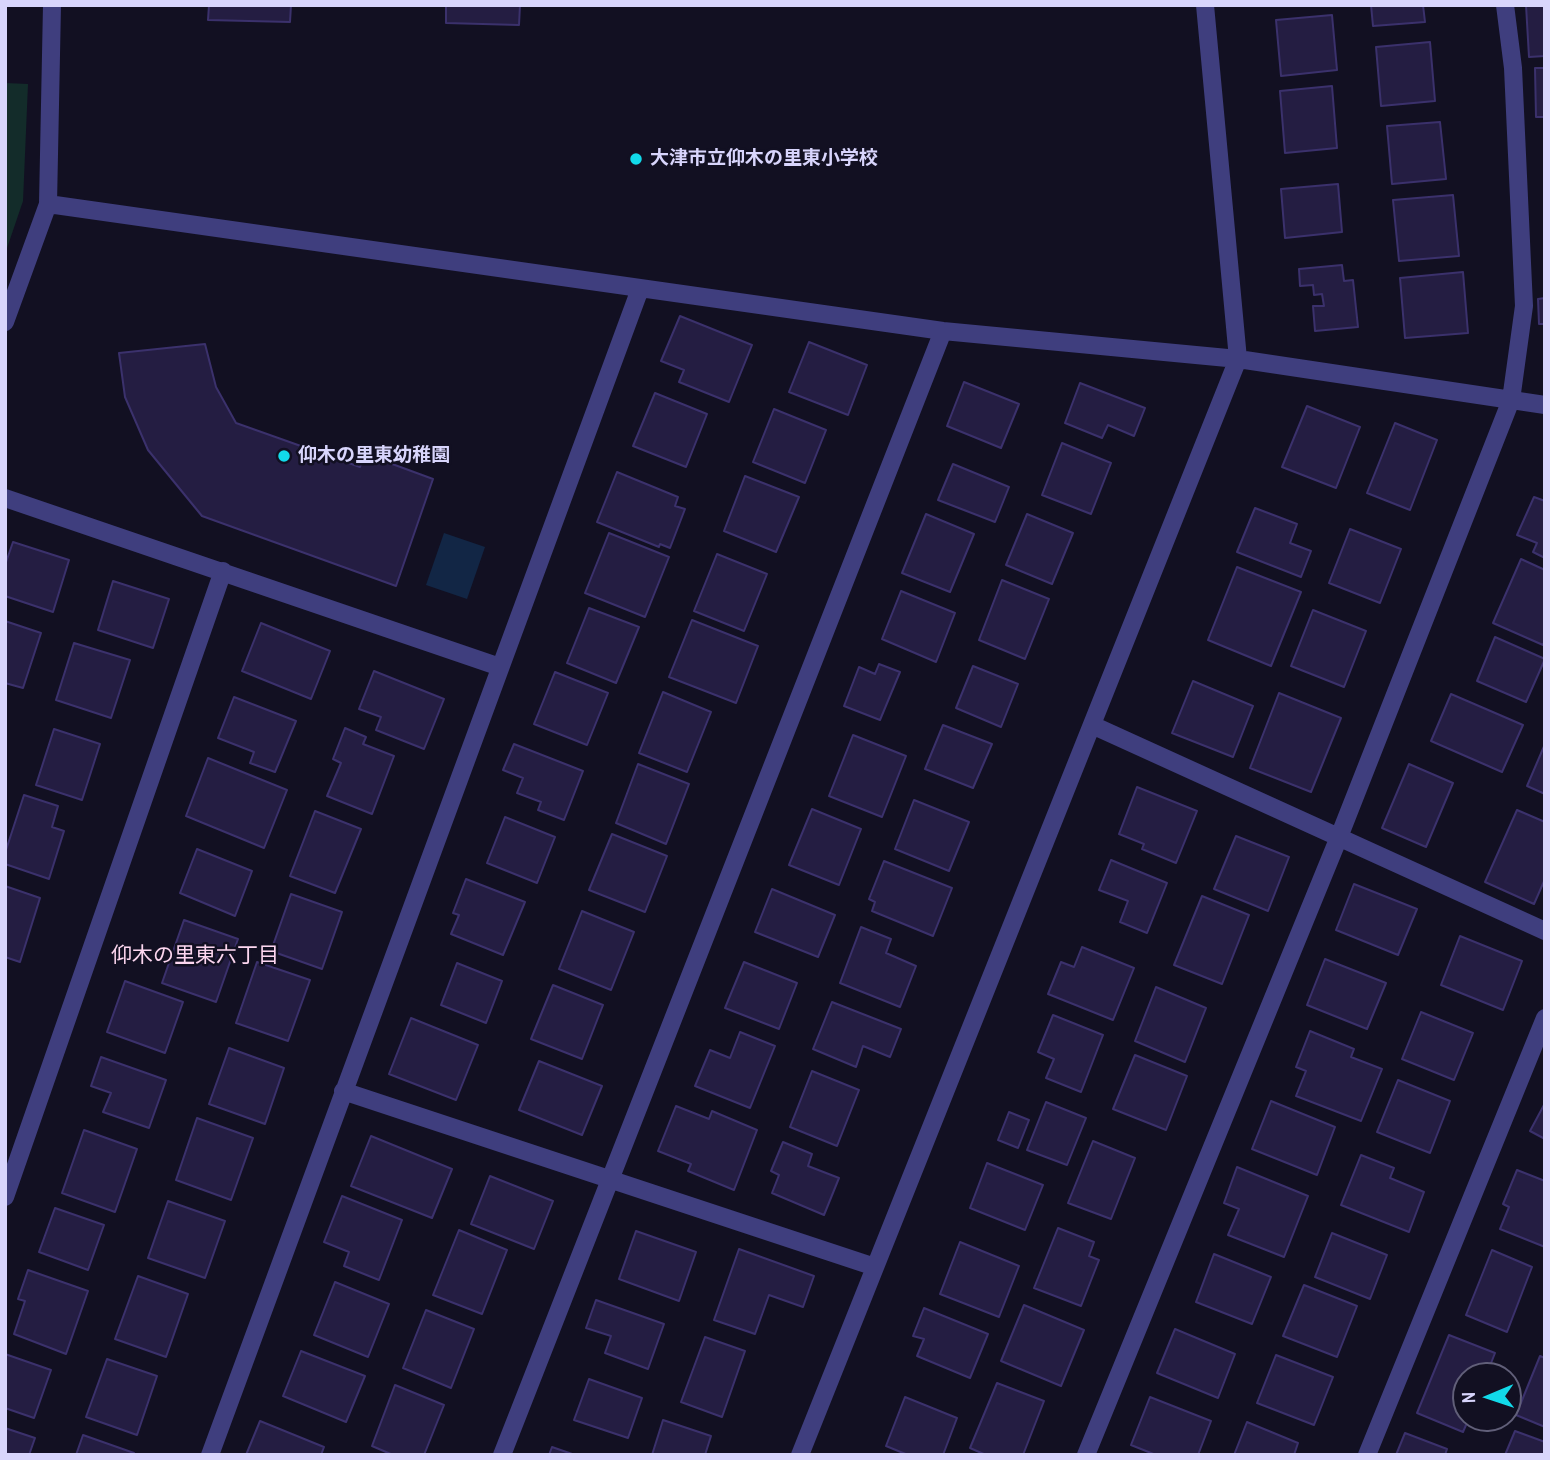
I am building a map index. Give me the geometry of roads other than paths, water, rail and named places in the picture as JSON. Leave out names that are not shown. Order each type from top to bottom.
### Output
[{"type":"street","points":[[5,322],[48,204],[52,5]]},
{"type":"street","points":[[800,1455],[1238,359],[1205,5]]},
{"type":"street","points":[[1086,1455],[1339,837],[1511,400],[1524,306],[1513,68],[1505,5]]},
{"type":"street","points":[[48,204],[943,331],[1238,359],[1545,405]]},
{"type":"street","points":[[209,1455],[640,289]]},
{"type":"street","points":[[502,1455],[943,331]]},
{"type":"street","points":[[5,498],[500,667]]},
{"type":"street","points":[[5,1197],[223,571]]},
{"type":"street","points":[[1092,725],[1545,931]]},
{"type":"street","points":[[1367,1455],[1545,1018]]},
{"type":"street","points":[[344,1091],[875,1267]]},
{"type":"water","points":[[444,533],[485,547],[467,599],[426,585]]},
{"type":"place","name":"大津市立仰木の里東小学校","points":[[636,159]]},
{"type":"place","name":"仰木の里東幼稚園","points":[[284,456]]},
{"type":"district","name":"仰木の里東六丁目","points":[[195,956]]}]
